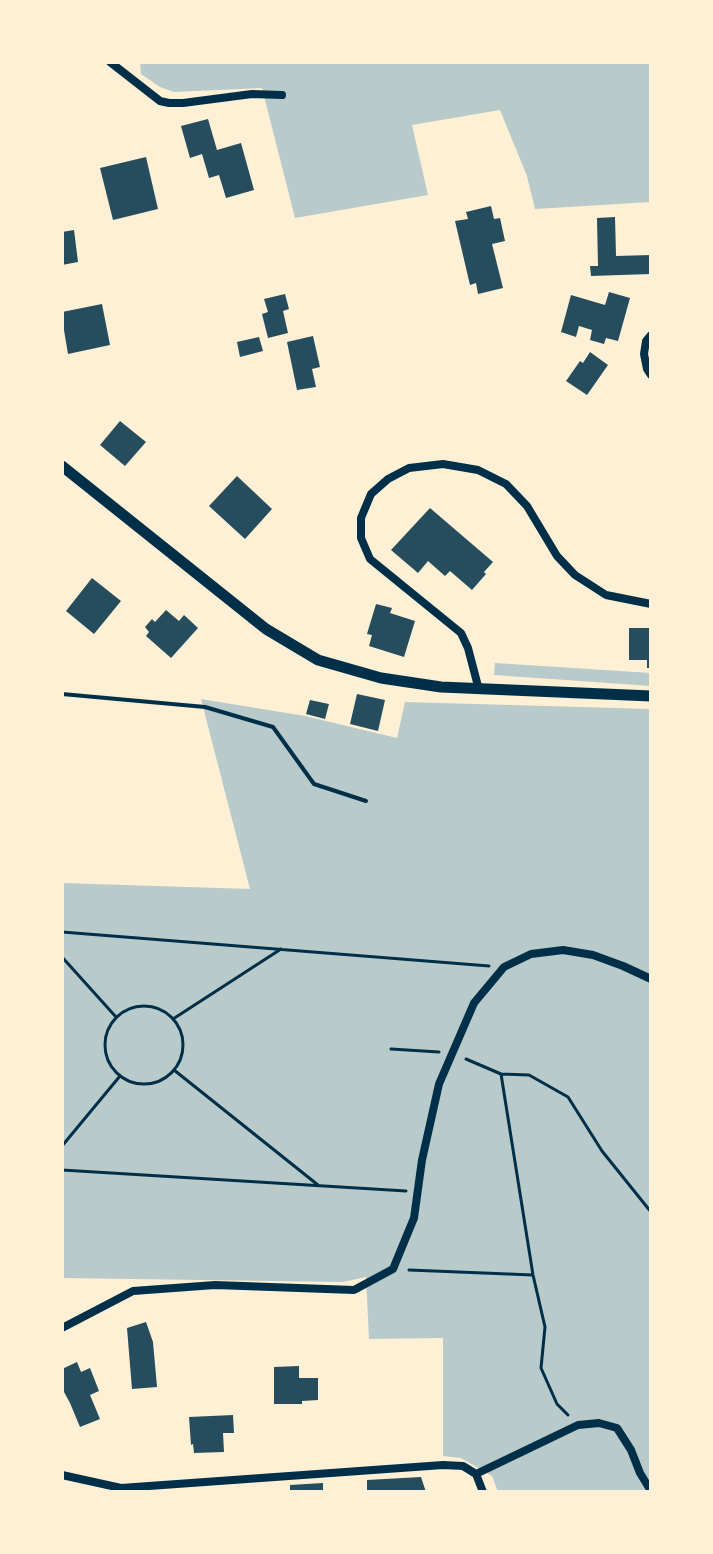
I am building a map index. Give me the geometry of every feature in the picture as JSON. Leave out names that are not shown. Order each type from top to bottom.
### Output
[{"type":"street","points":[[110,62],[160,101],[169,103],[252,94],[282,95]]},
{"type":"street","points":[[651,335],[646,341],[644,354],[651,375]]},
{"type":"street","points":[[479,690],[461,633],[370,559],[361,538],[361,518],[371,494],[399,473],[409,468],[443,464],[478,470],[506,484],[527,506],[557,556],[575,575],[606,595],[651,604]]},
{"type":"street","points":[[62,466],[266,629],[318,660],[381,678],[479,690],[651,696]]},
{"type":"street","points":[[62,1328],[133,1291],[215,1285],[354,1290],[393,1269],[414,1218],[422,1160],[439,1084],[474,1003],[504,967],[531,954],[563,950],[593,955],[651,979]]},
{"type":"street","points":[[476,1474],[578,1425],[599,1423],[617,1428],[651,1491]]},
{"type":"street","points":[[62,1475],[121,1488],[443,1465],[463,1466],[476,1474],[483,1492]]},
{"type":"lane","points":[[62,694],[205,707],[273,727],[314,784],[366,801]]},
{"type":"path","points":[[62,932],[504,967]]},
{"type":"path","points":[[173,1019],[281,949]]},
{"type":"path","points":[[62,957],[116,1017]]},
{"type":"path","points":[[139,1006],[164,1011],[173,1019],[179,1028],[183,1050],[174,1070],[165,1078],[154,1083],[130,1082],[112,1068],[105,1047],[106,1036],[116,1017],[139,1006]]},
{"type":"path","points":[[391,1049],[453,1053],[501,1074],[529,1075],[568,1097],[602,1151],[651,1212]]},
{"type":"path","points":[[174,1070],[319,1186]]},
{"type":"path","points":[[501,1074],[533,1275],[545,1327],[541,1368],[557,1404],[578,1425]]},
{"type":"path","points":[[62,1146],[120,1076]]},
{"type":"path","points":[[62,1170],[418,1192]]},
{"type":"path","points":[[393,1269],[533,1275]]},
{"type":"shaded area","points":[[140,62],[651,62],[651,202],[535,209],[527,176],[500,110],[412,125],[428,195],[295,218],[262,88],[174,92],[141,74]]},
{"type":"shaded area","points":[[495,663],[651,673],[651,686],[494,675]]},
{"type":"shaded area","points":[[201,699],[305,716],[397,738],[405,702],[651,709],[651,1492],[498,1492],[492,1476],[461,1458],[443,1456],[443,1338],[369,1339],[366,1277],[343,1282],[62,1278],[62,883],[250,889]]},
{"type":"building","points":[[208,119],[217,150],[241,143],[254,190],[226,198],[219,175],[209,178],[202,154],[190,158],[181,126]]},
{"type":"building","points":[[146,157],[158,209],[113,220],[100,168]]},
{"type":"building","points":[[491,206],[494,219],[500,218],[505,241],[492,244],[503,288],[478,294],[476,283],[470,285],[455,221],[468,219],[466,212]]},
{"type":"building","points":[[615,217],[616,256],[651,255],[651,274],[591,276],[590,266],[598,266],[597,218]]},
{"type":"building","points":[[74,230],[78,262],[62,265],[62,232]]},
{"type":"building","points":[[609,292],[630,298],[618,341],[606,338],[604,344],[590,340],[592,330],[579,326],[576,337],[561,332],[571,295],[605,305]]},
{"type":"building","points":[[285,294],[289,309],[283,311],[288,333],[268,338],[262,314],[268,312],[264,299]]},
{"type":"building","points":[[102,304],[110,345],[68,354],[62,331],[62,312]]},
{"type":"building","points":[[313,336],[320,367],[312,369],[316,387],[297,390],[287,342]]},
{"type":"building","points":[[259,337],[263,351],[240,357],[237,342]]},
{"type":"building","points":[[590,352],[608,365],[587,395],[566,381]]},
{"type":"building","points":[[120,421],[146,442],[125,466],[100,445]]},
{"type":"building","points":[[237,476],[272,509],[245,539],[209,506]]},
{"type":"building","points":[[430,508],[493,562],[472,590],[450,571],[445,576],[428,561],[418,573],[391,550]]},
{"type":"building","points":[[92,578],[121,601],[94,634],[66,611]]},
{"type":"building","points":[[376,604],[392,608],[390,613],[415,621],[404,657],[369,646],[372,635],[367,634]]},
{"type":"building","points":[[166,610],[179,621],[184,615],[198,628],[171,658],[146,636],[149,632],[145,627],[152,619],[155,622]]},
{"type":"building","points":[[629,628],[651,628],[651,668],[647,668],[647,660],[629,660]]},
{"type":"building","points":[[357,694],[385,700],[378,731],[350,724]]},
{"type":"building","points":[[310,700],[329,704],[325,719],[306,714]]},
{"type":"building","points":[[146,1322],[153,1342],[157,1387],[132,1389],[127,1328]]},
{"type":"building","points":[[77,1362],[81,1372],[90,1368],[99,1391],[90,1395],[100,1419],[80,1427],[62,1393],[62,1369]]},
{"type":"building","points":[[299,1366],[299,1378],[318,1378],[318,1400],[302,1401],[302,1404],[274,1404],[274,1367]]},
{"type":"building","points":[[233,1415],[234,1433],[223,1433],[224,1452],[194,1453],[189,1417]]},
{"type":"building","points":[[421,1477],[426,1492],[367,1492],[367,1480]]},
{"type":"building","points":[[323,1483],[323,1492],[290,1492],[290,1485]]}]
